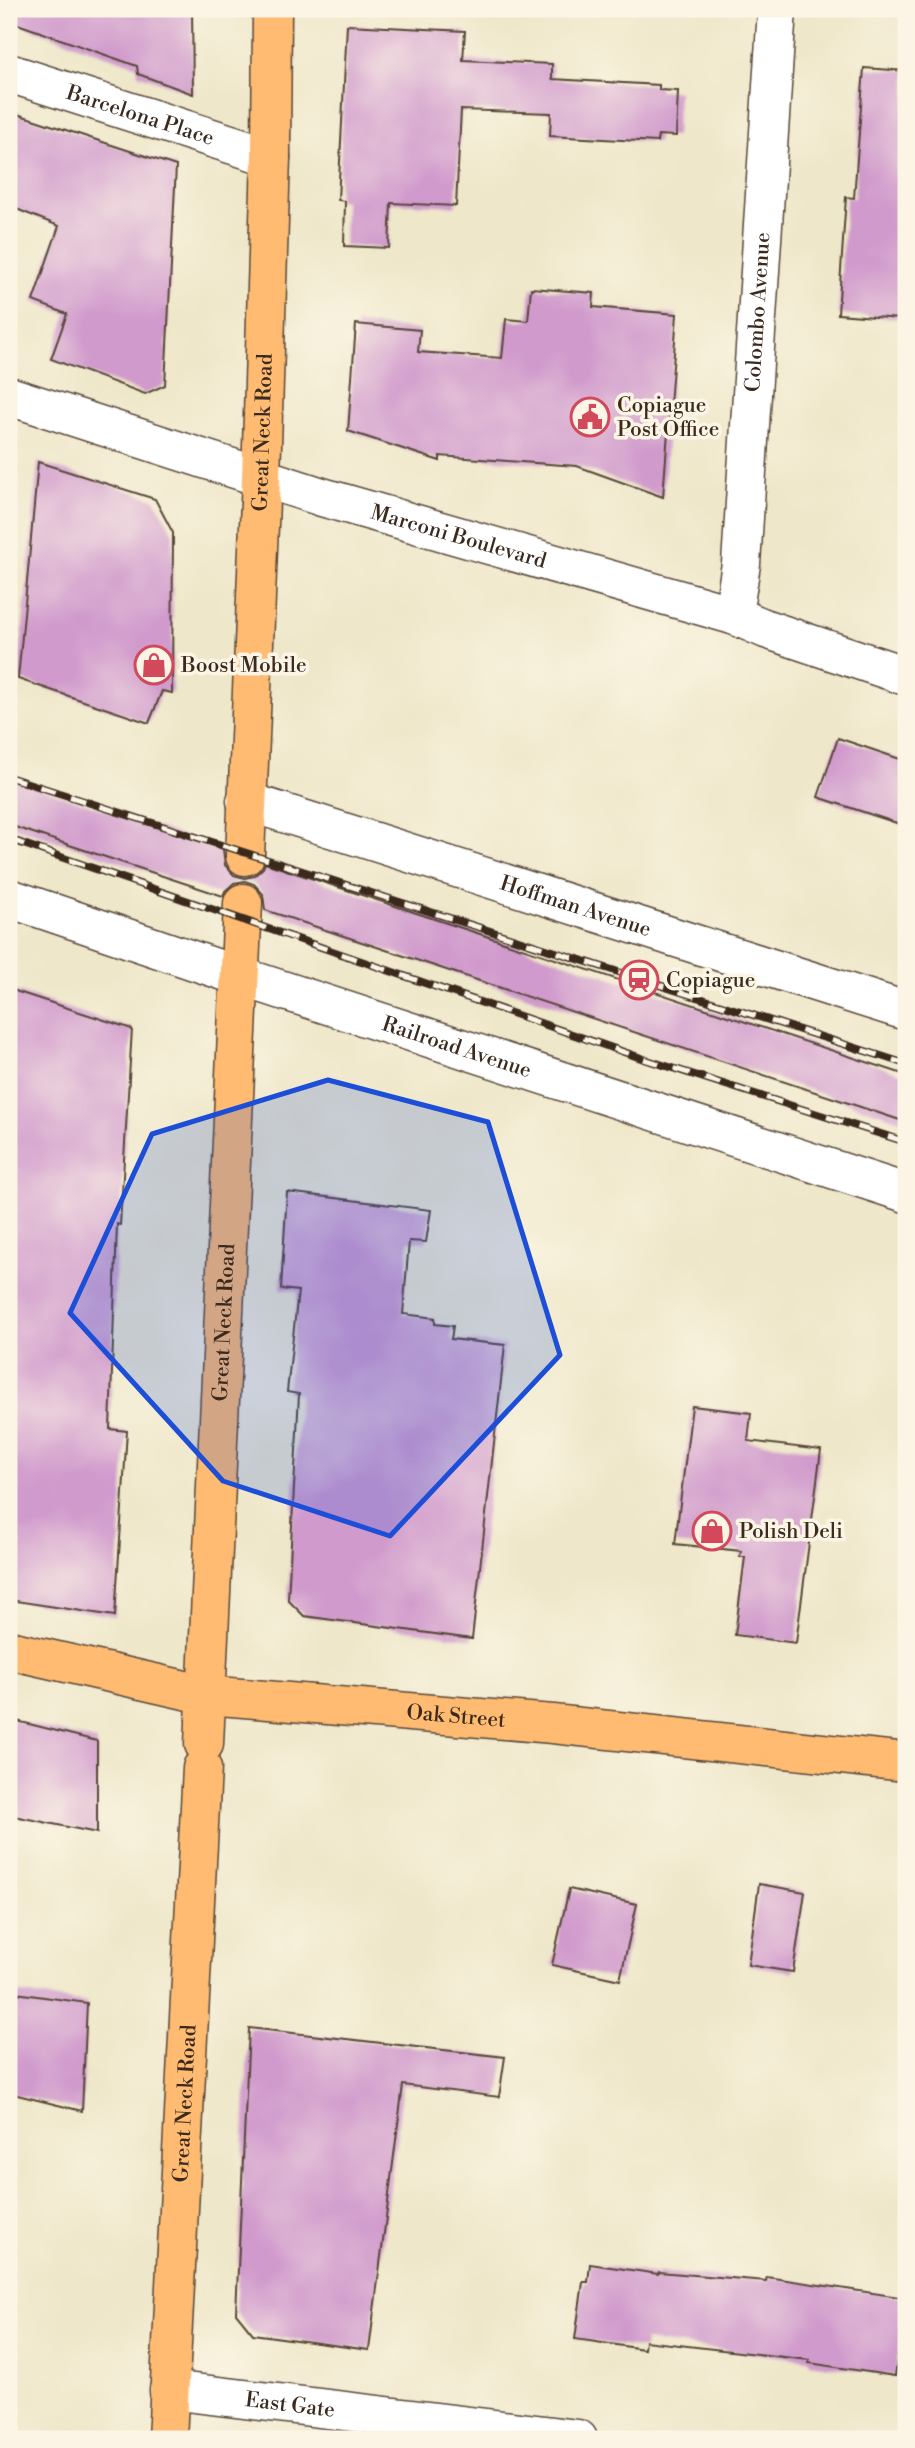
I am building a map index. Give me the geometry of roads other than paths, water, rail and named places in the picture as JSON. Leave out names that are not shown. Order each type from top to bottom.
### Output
[{"type":"main road","name":"Great Neck Road","points":[[245,856],[261,478],[271,157],[272,9]]},
{"type":"main road","name":"Great Neck Road","points":[[167,2439],[203,1756],[243,903]]},
{"type":"main road","name":"Oak Street","points":[[9,1650],[206,1695],[553,1724],[906,1762]]},
{"type":"street","name":"Colombo Avenue","points":[[733,615],[742,552],[777,9]]},
{"type":"street","name":"Barcelona Place","points":[[9,73],[271,157]]},
{"type":"street","name":"Marconi Boulevard","points":[[9,396],[261,478],[733,615],[766,629],[906,676]]},
{"type":"street","name":"Hoffman Avenue","points":[[246,800],[906,1011]]},
{"type":"street","name":"Railroad Avenue","points":[[9,898],[239,976],[906,1193]]},
{"type":"street","name":"East Gate","points":[[169,2390],[578,2439]]},
{"type":"railway","points":[[9,777],[906,1064]]},
{"type":"railway","points":[[9,839],[644,1059],[906,1142]]},
{"type":"place","name":"Copiague Post Office","points":[[590,417]]},
{"type":"place","name":"Boost Mobile","points":[[154,665]]},
{"type":"place","name":"Copiague","points":[[639,980]]},
{"type":"place","name":"Polish Deli","points":[[712,1531]]}]
